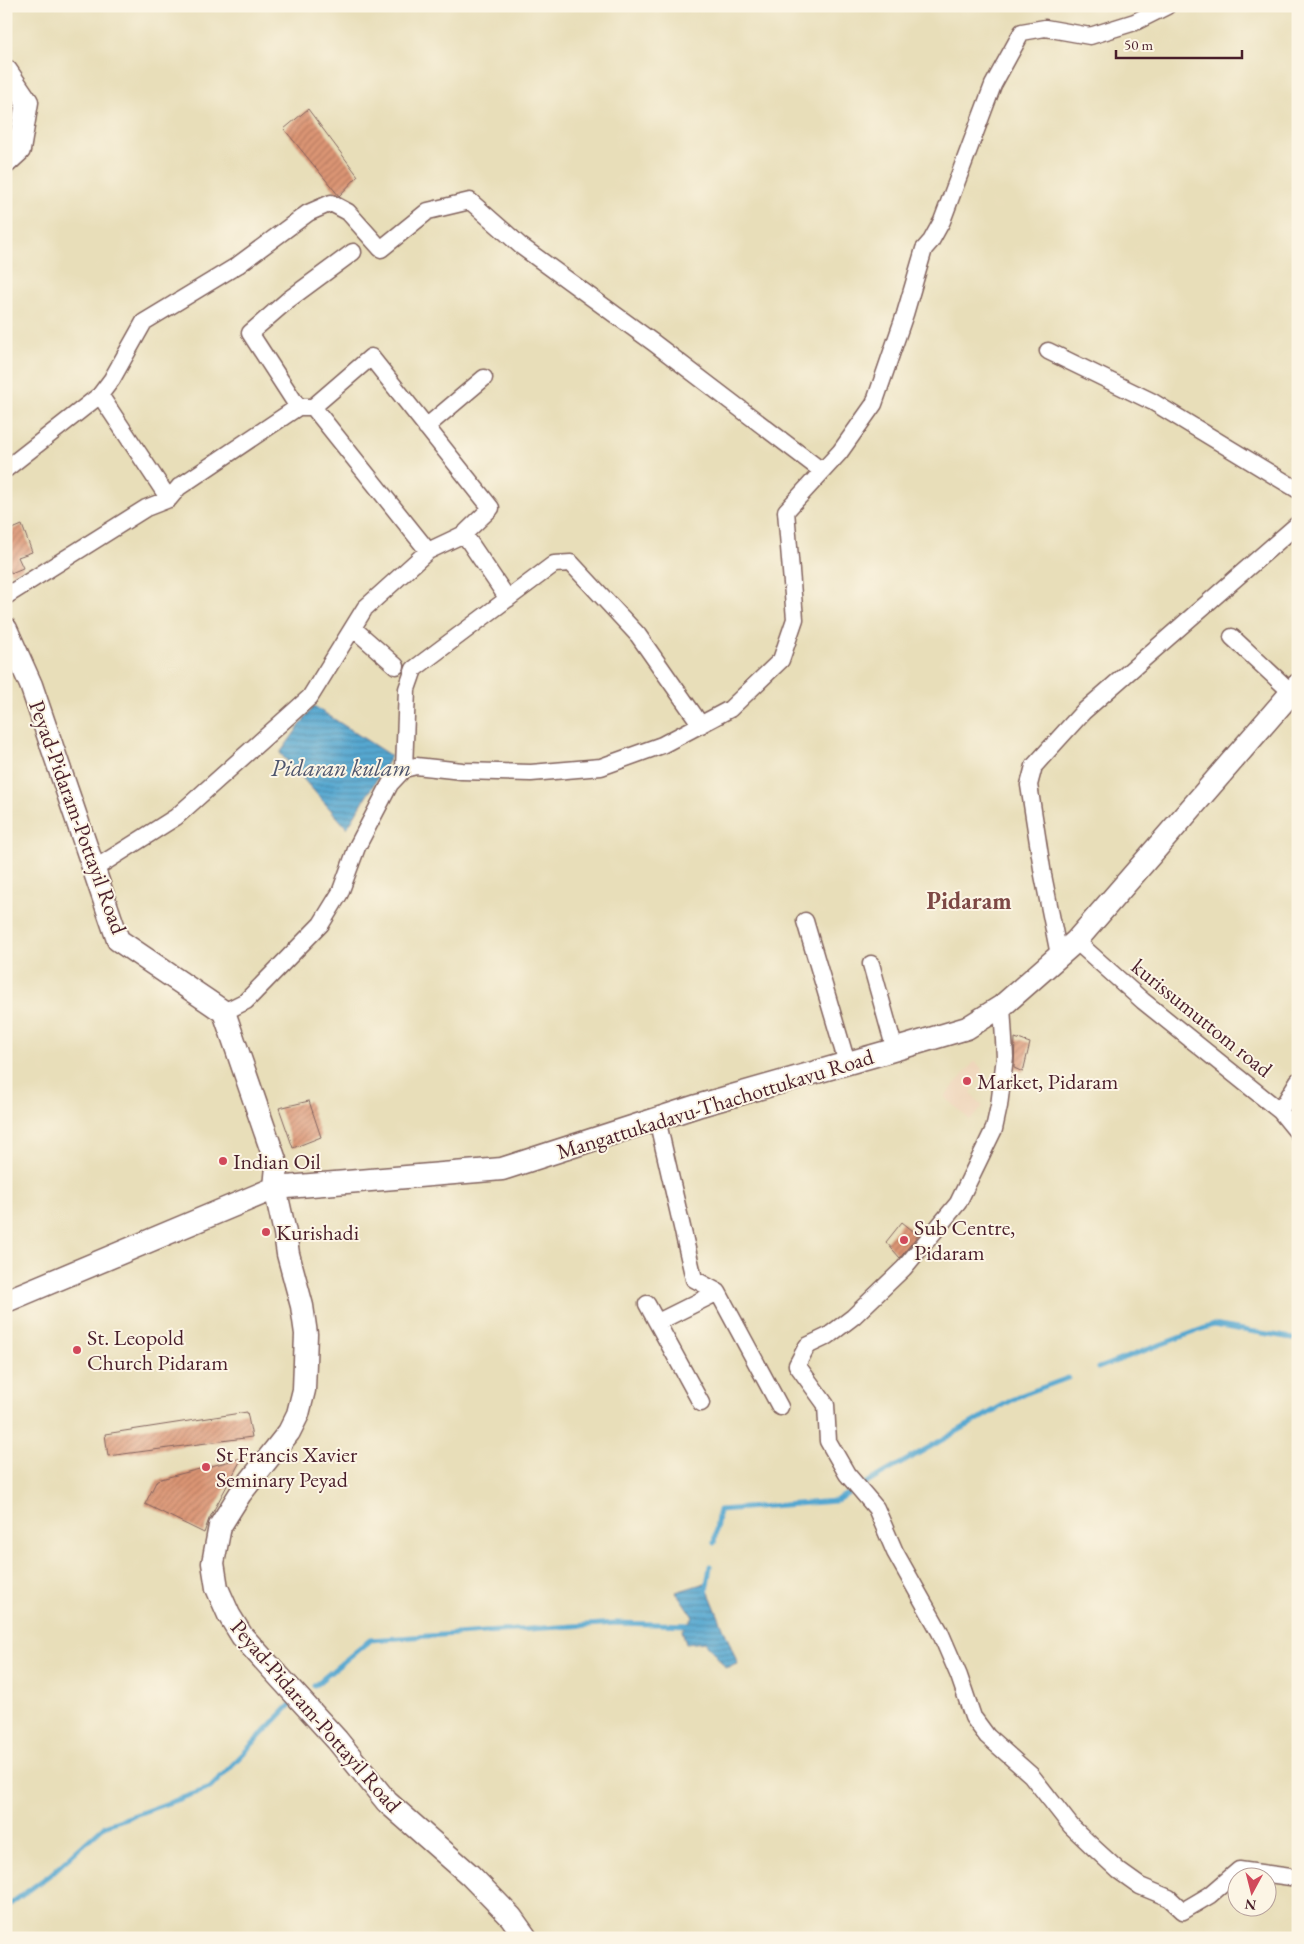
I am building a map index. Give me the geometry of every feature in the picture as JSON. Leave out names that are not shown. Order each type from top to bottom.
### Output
[{"type":"street","points":[[224,1012],[246,1001],[321,924],[340,893],[357,847],[390,784],[404,769],[416,766],[462,771],[531,774],[601,767],[662,745],[730,709],[781,660],[795,620],[786,510],[840,452],[874,404],[905,314],[924,249],[931,241],[942,221],[993,85],[1022,32],[1045,28],[1090,36],[1135,22],[1167,6]]},
{"type":"street","points":[[6,71],[27,102],[19,150],[6,162]]},
{"type":"street","points":[[6,469],[100,396],[112,379],[144,322],[238,265],[308,213],[331,203],[348,212],[381,249],[428,211],[470,201],[521,246],[654,343],[822,471]]},
{"type":"street","points":[[353,252],[288,300],[250,334],[306,407],[428,552]]},
{"type":"street","points":[[1048,351],[1153,402],[1298,490]]},
{"type":"street","points":[[6,596],[146,508],[169,499],[179,486],[306,407],[371,357],[491,508],[464,534],[428,552],[365,608],[310,698],[176,817],[94,869]]},
{"type":"street","points":[[426,427],[484,378]]},
{"type":"street","points":[[100,396],[169,499]]},
{"type":"street","points":[[1059,955],[1043,875],[1030,785],[1034,766],[1083,712],[1298,524]]},
{"type":"street","points":[[464,534],[508,599]]},
{"type":"street","points":[[404,769],[407,689],[414,669],[554,564],[571,563],[638,636],[701,725]]},
{"type":"street","points":[[353,628],[396,666]]},
{"type":"street","name":"Peyad-Pidaram-Pottayil Road","points":[[6,629],[30,685],[118,940],[224,1012],[276,1166],[275,1188],[306,1334],[304,1390],[298,1414],[289,1432],[240,1494],[220,1526],[213,1563],[217,1588],[229,1615],[242,1636],[337,1740],[387,1802],[470,1875],[511,1917],[526,1938]]},
{"type":"street","points":[[1232,637],[1294,689]]},
{"type":"street","name":"Mangattukadavu-Thachottukavu Road","points":[[6,1301],[275,1188],[502,1169],[657,1119],[967,1028],[1002,1006],[1076,941],[1294,689]]},
{"type":"street","points":[[805,921],[847,1063]]},
{"type":"street","name":"kurissumuttom road","points":[[1076,941],[1143,1001],[1280,1111],[1298,1133]]},
{"type":"street","points":[[871,964],[895,1050]]},
{"type":"street","points":[[1002,1006],[1005,1057],[994,1129],[958,1203],[904,1268],[853,1317],[828,1336],[807,1346],[798,1365],[826,1406],[828,1441],[847,1474],[876,1508],[899,1559],[940,1632],[973,1717],[987,1736],[1031,1775],[1071,1826],[1119,1871],[1140,1886],[1169,1898],[1183,1910],[1210,1895],[1239,1870],[1298,1878]]},
{"type":"street","points":[[1280,1111],[1298,1081]]},
{"type":"street","points":[[657,1119],[694,1279],[718,1292],[780,1407]]},
{"type":"street","points":[[658,1322],[718,1292]]},
{"type":"street","points":[[647,1304],[701,1402]]},
{"type":"shaded area","name":"Market, Pidaram","points":[[975,1061],[983,1070],[971,1093],[983,1107],[970,1120],[944,1097]]},
{"type":"water","name":"Pidaran kulam","points":[[314,706],[391,756],[347,828],[280,753]]},
{"type":"water","points":[[705,1583],[738,1664],[726,1668],[705,1642],[686,1644],[682,1630],[693,1617],[676,1592]]},
{"type":"building","points":[[308,109],[358,176],[339,196],[284,129]]},
{"type":"building","points":[[22,525],[32,552],[18,557],[23,568],[11,573],[6,562],[6,529],[8,531]]},
{"type":"building","points":[[1015,1038],[1030,1043],[1023,1072],[1014,1068]]},
{"type":"building","points":[[309,1101],[321,1137],[293,1148],[279,1108]]},
{"type":"building","name":"Sub Centre, Pidaram","points":[[902,1222],[918,1235],[900,1258],[886,1242]]},
{"type":"building","points":[[247,1412],[252,1437],[108,1456],[105,1434]]},
{"type":"building","points":[[242,1458],[209,1519],[204,1533],[145,1504],[157,1480]]},
{"type":"waterway","points":[[1098,1368],[1213,1325],[1298,1339]]},
{"type":"waterway","points":[[714,1543],[719,1510],[835,1501],[1019,1396],[1068,1378]]},
{"type":"waterway","points":[[706,1593],[710,1566]]},
{"type":"waterway","points":[[314,1686],[370,1640],[616,1623],[692,1625]]},
{"type":"waterway","points":[[6,1907],[51,1874],[104,1826],[210,1788],[290,1705]]},
{"type":"place","name":"Market, Pidaram","points":[[967,1081]]},
{"type":"place","name":"Indian Oil","points":[[223,1161]]},
{"type":"place","name":"Kurishadi","points":[[266,1232]]},
{"type":"place","name":"Sub Centre, Pidaram","points":[[904,1240]]},
{"type":"place","name":"St. Leopold Church Pidaram","points":[[77,1350]]},
{"type":"place","name":"St Francis Xavier Seminary Peyad","points":[[206,1467]]},
{"type":"district","name":"Pidaram","points":[[969,900]]}]
